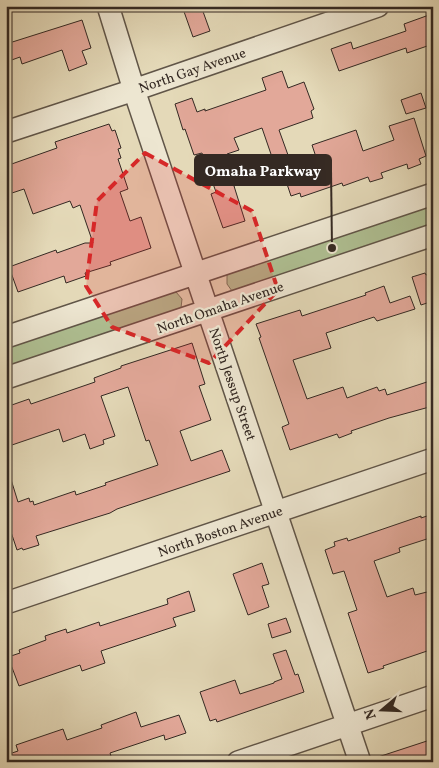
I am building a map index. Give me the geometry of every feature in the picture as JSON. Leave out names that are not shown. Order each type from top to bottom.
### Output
[{"type":"street","name":"North Jessup Street","points":[[108,6],[134,90],[360,762]]},
{"type":"street","name":"North Gay Avenue","points":[[6,132],[378,6]]},
{"type":"street","points":[[6,337],[433,194]]},
{"type":"street","name":"North Omaha Avenue","points":[[6,378],[433,235]]},
{"type":"street","name":"North Boston Avenue","points":[[6,603],[433,460]]},
{"type":"street","points":[[238,762],[433,696]]},
{"type":"highlighted area","points":[[145,153],[252,211],[278,290],[209,363],[112,327],[86,286],[97,201]]},
{"type":"green space","points":[[433,202],[433,227],[239,292],[232,291],[227,284],[227,275],[232,270]]},
{"type":"green space","points":[[168,290],[176,292],[182,299],[181,308],[6,371],[6,345]]},
{"type":"building","points":[[182,6],[201,6],[210,31],[193,37]]},
{"type":"building","points":[[429,15],[433,27],[433,44],[407,53],[406,48],[339,71],[331,49],[351,42],[353,49],[406,31],[404,24]]},
{"type":"building","points":[[82,20],[91,48],[82,51],[87,64],[69,71],[62,50],[22,64],[20,57],[6,62],[6,44]]},
{"type":"building","points":[[282,71],[288,88],[304,82],[314,109],[311,111],[313,118],[279,130],[288,155],[273,160],[262,128],[234,138],[239,150],[227,154],[237,185],[234,186],[245,221],[223,228],[211,194],[216,192],[202,153],[194,155],[185,129],[183,130],[175,104],[192,98],[197,112],[205,109],[205,111],[266,90],[262,78]]},
{"type":"building","points":[[421,93],[426,108],[406,114],[401,100]]},
{"type":"building","points":[[414,118],[426,156],[419,159],[421,164],[408,169],[407,164],[381,173],[383,178],[370,182],[368,177],[343,186],[342,183],[301,197],[300,193],[291,196],[282,169],[316,157],[312,145],[356,130],[363,151],[394,140],[389,126]]},
{"type":"building","points":[[109,124],[112,131],[115,130],[121,148],[118,149],[121,158],[118,159],[128,189],[120,192],[130,221],[141,217],[151,248],[110,262],[111,265],[85,273],[86,276],[66,283],[64,276],[18,292],[9,267],[56,250],[57,253],[85,243],[93,243],[80,205],[73,208],[70,201],[33,214],[24,189],[6,195],[6,166],[57,148],[55,142]]},
{"type":"building","points":[[425,273],[426,275],[433,273],[433,301],[421,305],[412,277]]},
{"type":"building","points":[[384,286],[390,303],[410,296],[415,309],[377,321],[374,317],[326,333],[331,348],[293,360],[307,399],[343,387],[347,398],[377,387],[379,391],[385,389],[387,395],[433,380],[433,406],[389,418],[351,431],[352,433],[339,438],[337,434],[290,450],[282,427],[289,424],[259,338],[261,337],[256,324],[300,310],[302,316],[366,295],[365,293]]},
{"type":"building","points":[[192,343],[205,384],[199,386],[211,420],[180,431],[191,461],[222,450],[230,471],[110,513],[36,536],[39,545],[17,550],[6,517],[6,474],[9,473],[18,502],[29,498],[30,502],[33,501],[34,505],[75,491],[76,495],[158,465],[149,440],[146,441],[128,387],[101,396],[115,436],[103,440],[104,444],[90,449],[85,434],[63,442],[59,429],[6,447],[6,407],[29,399],[31,404],[95,382],[94,378],[121,368],[121,366]]},
{"type":"building","points":[[421,516],[421,518],[427,516],[433,537],[399,548],[400,552],[374,561],[387,597],[413,588],[415,595],[427,592],[433,609],[433,649],[368,673],[348,613],[357,610],[344,571],[333,574],[325,550],[335,546],[334,542],[347,538],[348,541]]},
{"type":"building","points":[[262,563],[269,584],[262,586],[269,607],[248,615],[233,574]]},
{"type":"building","points":[[189,591],[195,611],[173,618],[176,626],[101,651],[105,663],[82,671],[80,665],[19,686],[8,657],[20,653],[19,650],[46,640],[45,636],[66,629],[67,633],[99,622],[100,626],[168,604],[167,599]]},
{"type":"building","points":[[286,618],[291,632],[272,638],[268,624]]},
{"type":"building","points":[[286,650],[295,675],[298,674],[304,692],[217,722],[216,719],[210,721],[200,692],[235,680],[240,694],[274,683],[282,679],[273,654]]},
{"type":"building","points":[[136,712],[141,727],[179,715],[186,733],[165,740],[164,735],[110,753],[112,759],[104,762],[6,762],[6,755],[18,751],[16,745],[63,729],[67,740],[102,728],[101,725]]},
{"type":"building","points":[[433,739],[433,762],[373,762],[372,759]]},
{"type":"place","name":"Omaha Parkway","points":[[332,248]]}]
